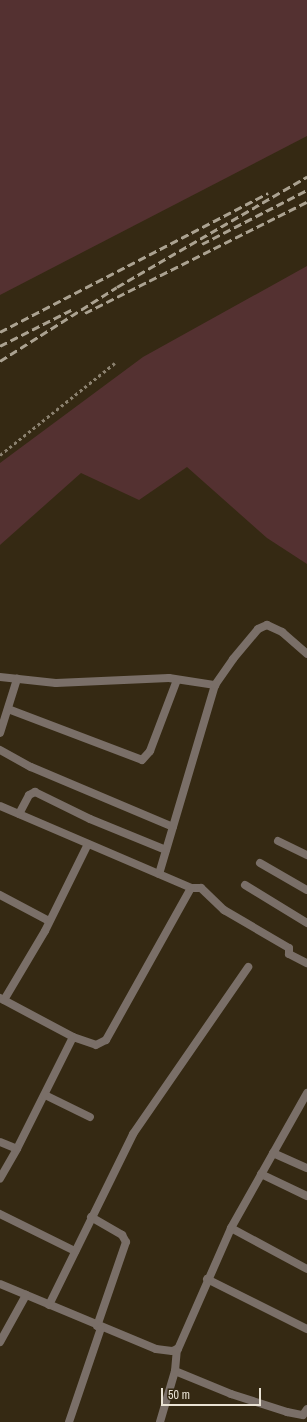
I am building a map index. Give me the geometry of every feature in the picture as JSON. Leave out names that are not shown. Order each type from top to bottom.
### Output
[{"type":"street","points":[[159,874],[215,685],[233,659],[262,626],[267,625],[278,629],[307,654]]},
{"type":"street","points":[[0,677],[56,683],[178,680],[215,685]]},
{"type":"street","points":[[0,733],[17,679]]},
{"type":"street","points":[[8,709],[142,760],[150,751],[178,680]]},
{"type":"street","points":[[0,750],[31,767],[173,827]]},
{"type":"street","points":[[19,814],[29,795],[34,792],[90,819],[166,850]]},
{"type":"street","points":[[0,806],[191,888],[201,888],[224,910],[289,948],[289,954],[307,963]]},
{"type":"street","points":[[278,841],[307,855]]},
{"type":"street","points":[[88,844],[49,921],[2,999],[73,1037],[96,1045],[106,1040],[191,888]]},
{"type":"street","points":[[260,863],[307,890]]},
{"type":"street","points":[[245,885],[307,923]]},
{"type":"street","points":[[0,894],[49,921]]},
{"type":"street","points":[[49,1305],[133,1134],[248,967]]},
{"type":"street","points":[[0,1178],[45,1095],[73,1037]]},
{"type":"street","points":[[160,1422],[175,1372],[177,1349],[190,1327],[207,1279],[231,1228],[273,1152],[303,1109],[307,1093]]},
{"type":"street","points":[[45,1095],[90,1117]]},
{"type":"street","points":[[0,1142],[17,1149]]},
{"type":"street","points":[[273,1152],[307,1168]]},
{"type":"street","points":[[261,1174],[307,1196]]},
{"type":"street","points":[[0,1214],[75,1251]]},
{"type":"street","points":[[69,1422],[126,1242],[122,1235],[91,1217]]},
{"type":"street","points":[[231,1228],[307,1269]]},
{"type":"street","points":[[207,1279],[307,1329]]},
{"type":"street","points":[[0,1284],[99,1327],[156,1349],[177,1349]]},
{"type":"street","points":[[0,1342],[26,1295]]},
{"type":"street","points":[[175,1372],[231,1394],[297,1415],[306,1412]]},
{"type":"path","points":[[0,455],[115,363]]},
{"type":"shaded area","points":[[0,0],[307,0],[307,136],[0,295]]},
{"type":"shaded area","points":[[307,266],[307,564],[267,538],[187,467],[139,500],[81,473],[0,545],[0,463],[143,357]]},
{"type":"railway","points":[[0,361],[117,287],[307,177]]},
{"type":"railway","points":[[202,244],[307,190]]},
{"type":"railway","points":[[0,332],[268,193]]},
{"type":"railway","points":[[85,313],[307,202]]},
{"type":"railway","points":[[0,346],[71,310]]}]
